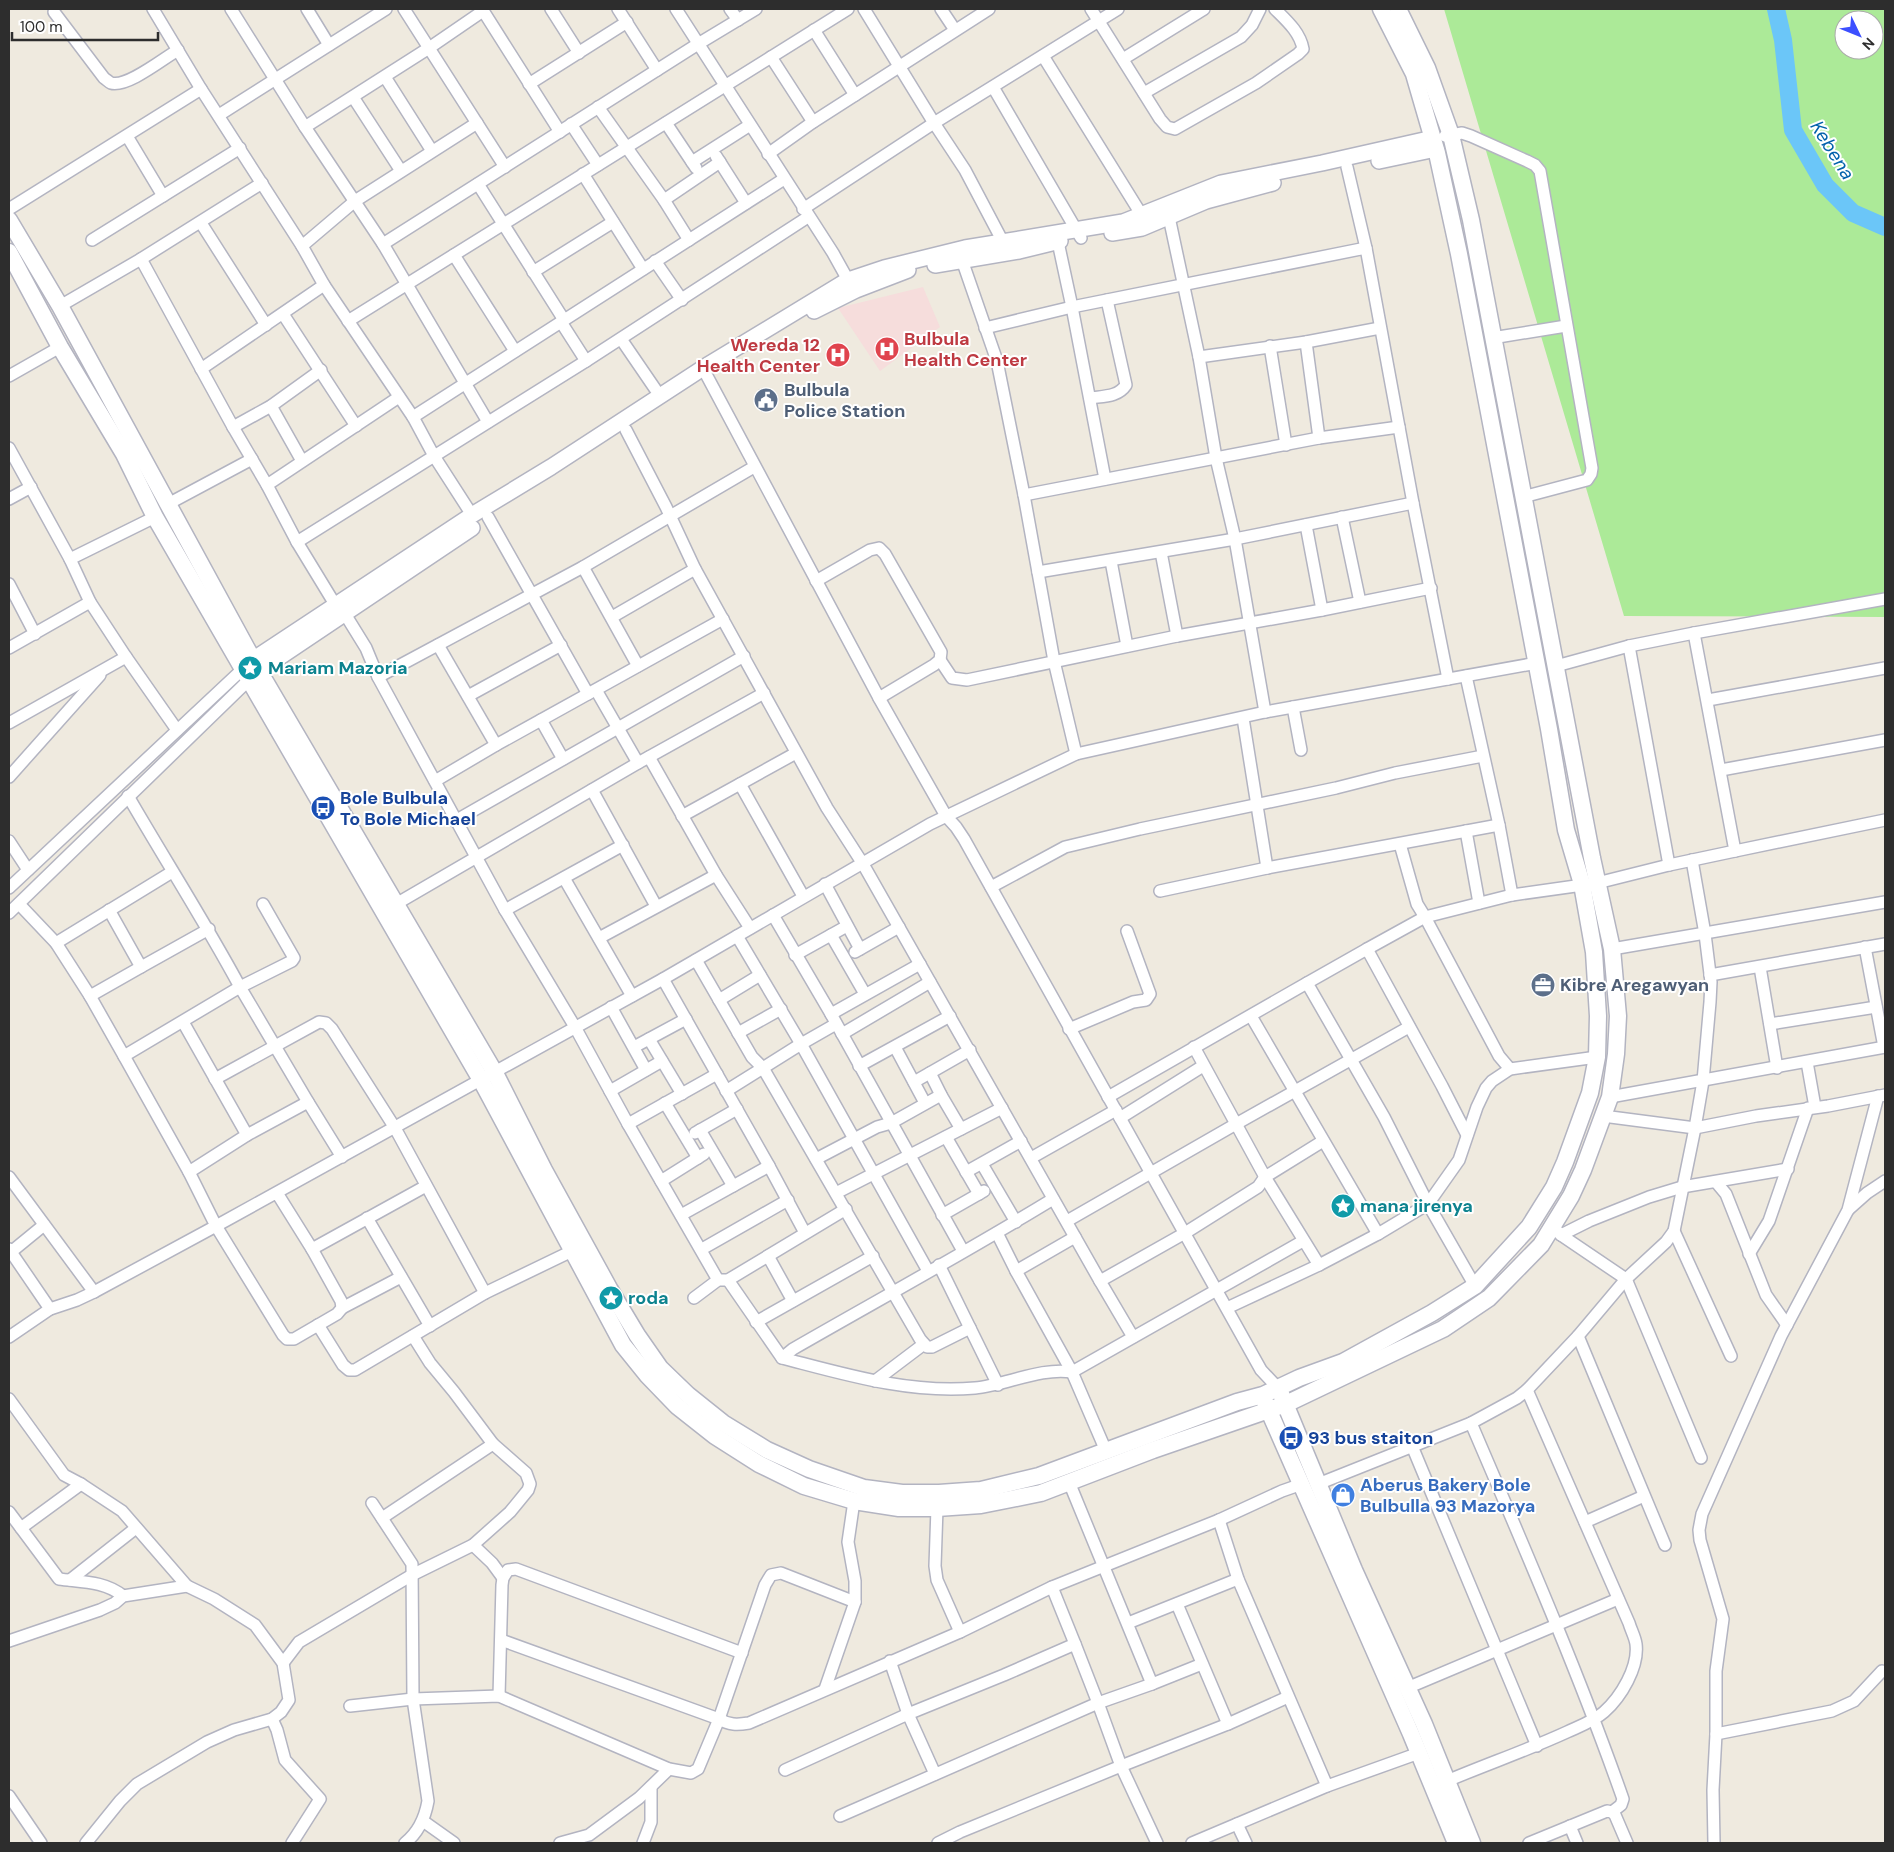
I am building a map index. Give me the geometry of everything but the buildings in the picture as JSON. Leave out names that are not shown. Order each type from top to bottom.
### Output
[{"type":"main road","points":[[9,252],[60,347],[124,454],[155,517],[396,904],[488,1076],[572,1251],[623,1345],[648,1376],[677,1406],[719,1429],[809,1469],[864,1488],[902,1493],[981,1490],[999,1493],[1041,1493],[1153,1450],[1286,1404],[1443,1330],[1489,1298],[1557,1231],[1610,1097],[1616,1054],[1618,1016],[1612,949],[1590,884],[1566,830],[1459,254],[1435,144],[1414,74],[1381,9]]},
{"type":"main road","points":[[9,220],[60,306],[168,504],[251,669],[544,1170],[610,1290],[637,1335],[660,1368],[719,1429],[759,1464],[804,1486],[854,1501],[899,1508],[981,1505],[999,1493],[1039,1476],[1271,1391],[1343,1362],[1432,1313],[1475,1286],[1529,1227],[1554,1188],[1590,1092],[1597,1057],[1598,1016],[1590,884],[1556,666],[1470,220],[1451,136],[1427,68],[1398,9]]},
{"type":"main road","points":[[1271,1391],[1286,1404],[1310,1484],[1456,1843]]},
{"type":"main road","points":[[1271,1391],[1268,1411],[1310,1484],[1354,1570],[1407,1688],[1472,1843]]},
{"type":"street","points":[[153,9],[302,246],[324,285],[413,417],[434,456],[472,515]]},
{"type":"street","points":[[231,9],[305,127],[383,244],[488,422]]},
{"type":"street","points":[[307,9],[329,45]]},
{"type":"street","points":[[219,116],[386,9]]},
{"type":"street","points":[[404,9],[505,167]]},
{"type":"street","points":[[551,9],[579,53]]},
{"type":"street","points":[[618,9],[657,70]]},
{"type":"street","points":[[676,9],[805,213],[833,253],[848,280]]},
{"type":"street","points":[[730,9],[738,20]]},
{"type":"street","points":[[383,244],[756,9]]},
{"type":"street","points":[[348,321],[848,9]]},
{"type":"street","points":[[864,9],[965,170],[1003,242]]},
{"type":"street","points":[[942,9],[955,30]]},
{"type":"street","points":[[768,154],[813,122],[989,9]]},
{"type":"street","points":[[1092,9],[1167,127],[1175,129],[1256,82],[1298,54],[1303,48],[1294,30],[1274,9]]},
{"type":"street","points":[[297,542],[682,300],[934,123],[1118,9]]},
{"type":"street","points":[[1123,59],[1204,9]]},
{"type":"street","points":[[1144,93],[1241,37],[1252,25],[1260,9]]},
{"type":"street","points":[[305,127],[429,48],[482,10],[560,132]]},
{"type":"street","points":[[54,12],[104,78],[111,83],[129,80],[178,50]]},
{"type":"street","points":[[530,84],[627,22]]},
{"type":"street","points":[[814,30],[855,95]]},
{"type":"street","points":[[1042,56],[1141,214]]},
{"type":"street","points":[[771,57],[813,122]]},
{"type":"street","points":[[385,77],[432,152]]},
{"type":"street","points":[[9,209],[201,88]]},
{"type":"street","points":[[993,88],[1078,233]]},
{"type":"street","points":[[353,97],[401,172]]},
{"type":"street","points":[[598,107],[664,200],[689,240]]},
{"type":"street","points":[[302,246],[355,201],[477,123]]},
{"type":"street","points":[[666,123],[701,175]]},
{"type":"street","points":[[571,124],[598,165]]},
{"type":"street","points":[[692,162],[750,125]]},
{"type":"street","points":[[340,610],[472,515],[551,467],[703,368],[848,280],[884,268],[965,248],[1078,233],[1142,228],[1206,201],[1255,187],[1347,167],[1435,144],[1451,136],[1462,134],[1471,136],[1527,161],[1535,165],[1540,172],[1592,468],[1587,480],[1523,497]]},
{"type":"street","points":[[127,136],[163,196]]},
{"type":"street","points":[[9,888],[177,730],[251,669],[340,610],[803,317],[856,290],[909,270],[1019,251],[1058,242],[1078,233],[1123,222],[1221,183],[1435,144]]},
{"type":"street","points":[[92,240],[240,148]]},
{"type":"street","points":[[712,150],[746,204]]},
{"type":"street","points":[[664,200],[720,162]]},
{"type":"street","points":[[1347,167],[1366,248],[1413,504],[1448,678]]},
{"type":"street","points":[[583,174],[643,269]]},
{"type":"street","points":[[413,417],[784,179]]},
{"type":"street","points":[[60,306],[141,260],[262,183]]},
{"type":"street","points":[[478,184],[534,272],[586,362]]},
{"type":"street","points":[[1169,217],[1198,357],[1216,458],[1235,539],[1265,712]]},
{"type":"street","points":[[534,272],[613,222]]},
{"type":"street","points":[[201,223],[266,325]]},
{"type":"street","points":[[1058,242],[1105,479]]},
{"type":"street","points":[[985,328],[1072,307],[1366,248]]},
{"type":"street","points":[[454,255],[515,351]]},
{"type":"street","points":[[141,260],[297,542],[366,648],[378,677],[455,821],[505,910],[575,1027],[661,1181],[723,1280],[782,1358],[875,1381],[946,1389],[998,1385],[1053,1371],[1072,1372],[1303,1241]]},
{"type":"street","points":[[962,260],[996,361],[1024,495],[1054,661],[1076,754]]},
{"type":"street","points":[[655,261],[682,300]]},
{"type":"street","points":[[200,369],[324,285]]},
{"type":"street","points":[[1090,398],[1114,395],[1122,391],[1126,384],[1107,300]]},
{"type":"street","points":[[283,314],[356,426]]},
{"type":"street","points":[[1492,338],[1566,326]]},
{"type":"street","points":[[1198,357],[1306,342],[1380,328]]},
{"type":"street","points":[[621,339],[660,396]]},
{"type":"street","points":[[1306,342],[1319,438]]},
{"type":"street","points":[[1270,346],[1286,445]]},
{"type":"street","points":[[9,376],[60,347]]},
{"type":"street","points":[[233,427],[271,406],[321,370]]},
{"type":"street","points":[[707,376],[879,698],[946,816],[960,833],[991,887],[1185,1233],[1271,1391]]},
{"type":"street","points":[[267,485],[399,397]]},
{"type":"street","points":[[271,406],[302,461]]},
{"type":"street","points":[[1024,495],[1319,438],[1399,427]]},
{"type":"street","points":[[626,430],[695,568],[796,753],[863,864],[1133,1337]]},
{"type":"street","points":[[9,448],[70,559],[90,602],[177,730]]},
{"type":"street","points":[[168,504],[252,459]]},
{"type":"street","points":[[378,677],[583,567],[754,467]]},
{"type":"street","points":[[9,499],[31,487]]},
{"type":"street","points":[[1038,572],[1235,539],[1413,504]]},
{"type":"street","points":[[70,559],[155,517]]},
{"type":"street","points":[[488,517],[561,645],[592,692],[619,728],[638,763]]},
{"type":"street","points":[[1342,517],[1360,602]]},
{"type":"street","points":[[1306,525],[1322,610]]},
{"type":"street","points":[[816,581],[870,550],[879,548],[885,554],[941,652],[940,660],[952,678],[967,680],[1177,636],[1431,588]]},
{"type":"street","points":[[1162,552],[1177,636]]},
{"type":"street","points":[[1111,561],[1128,646]]},
{"type":"street","points":[[583,567],[638,666]]},
{"type":"street","points":[[612,617],[695,568]]},
{"type":"street","points":[[9,584],[35,634]]},
{"type":"street","points":[[1556,666],[1628,646],[1885,599]]},
{"type":"street","points":[[9,648],[90,602]]},
{"type":"street","points":[[435,781],[723,619]]},
{"type":"street","points":[[1694,633],[1735,851]]},
{"type":"street","points":[[438,645],[496,745]]},
{"type":"street","points":[[468,696],[561,645]]},
{"type":"street","points":[[1628,646],[1669,864]]},
{"type":"street","points":[[455,821],[744,656]]},
{"type":"street","points":[[9,723],[126,657]]},
{"type":"street","points":[[879,698],[940,660]]},
{"type":"street","points":[[9,1337],[50,1309],[94,1292],[663,979],[803,896],[946,816],[1076,754],[1265,712],[1536,663]]},
{"type":"street","points":[[1708,700],[1885,668]]},
{"type":"street","points":[[9,777],[106,669]]},
{"type":"street","points":[[9,913],[128,796],[251,669]]},
{"type":"street","points":[[1466,676],[1499,825],[1512,895]]},
{"type":"street","points":[[396,904],[638,763],[764,693]]},
{"type":"street","points":[[1293,707],[1301,750]]},
{"type":"street","points":[[1243,718],[1267,868]]},
{"type":"street","points":[[541,720],[564,759]]},
{"type":"street","points":[[1721,770],[1885,740]]},
{"type":"street","points":[[682,816],[796,753]]},
{"type":"street","points":[[991,887],[1065,848],[1140,829],[1336,788],[1395,773],[1483,756]]},
{"type":"street","points":[[649,757],[716,875],[750,928]]},
{"type":"street","points":[[740,784],[803,896]]},
{"type":"street","points":[[592,790],[656,906]]},
{"type":"street","points":[[128,796],[172,872],[209,929],[240,987],[342,1157]]},
{"type":"street","points":[[1108,1097],[1425,917],[1512,895],[1590,884],[1669,864],[1885,820]]},
{"type":"street","points":[[1160,892],[1267,868],[1499,825]]},
{"type":"street","points":[[1466,831],[1479,903]]},
{"type":"street","points":[[9,841],[28,870]]},
{"type":"street","points":[[1400,844],[1417,904],[1499,1056],[1510,1069]]},
{"type":"street","points":[[505,910],[623,845]]},
{"type":"street","points":[[501,1640],[726,1724],[749,1723],[960,1632],[1052,1587],[1219,1520],[1282,1491],[1310,1484],[1471,1423],[1516,1398],[1527,1390],[1578,1336],[1626,1279],[1666,1242],[1674,1231],[1695,1128],[1710,1002],[1710,975],[1705,934],[1692,860]]},
{"type":"street","points":[[56,943],[172,872]]},
{"type":"street","points":[[599,938],[716,875]]},
{"type":"street","points":[[564,878],[632,996]]},
{"type":"street","points":[[825,884],[860,949]]},
{"type":"street","points":[[1612,949],[1885,902]]},
{"type":"street","points":[[19,904],[56,943],[90,996],[189,1172],[216,1226],[287,1339],[294,1339],[338,1314],[342,1308],[401,1277]]},
{"type":"street","points":[[124,1056],[240,987],[292,961],[294,958],[263,904]]},
{"type":"street","points":[[109,910],[141,967]]},
{"type":"street","points":[[773,915],[837,1024],[963,1251]]},
{"type":"street","points":[[795,955],[847,926]]},
{"type":"street","points":[[845,957],[899,927]]},
{"type":"street","points":[[90,996],[209,929]]},
{"type":"street","points":[[1069,1029],[1132,1002],[1146,1000],[1150,994],[1127,931]]},
{"type":"street","points":[[832,935],[865,994]]},
{"type":"street","points":[[737,936],[801,1044],[873,1174],[970,1328],[998,1385]]},
{"type":"street","points":[[1710,975],[1885,944]]},
{"type":"street","points":[[1610,1097],[1884,1047],[1865,947]]},
{"type":"street","points":[[1367,949],[1467,1135]]},
{"type":"street","points":[[696,960],[752,1057],[763,1068],[910,1323],[924,1344],[927,1347],[932,1347],[970,1328]]},
{"type":"street","points":[[837,1024],[865,994],[920,964]]},
{"type":"street","points":[[1760,967],[1777,1068]]},
{"type":"street","points":[[718,1000],[760,975]]},
{"type":"street","points":[[663,979],[788,1200],[805,1234]]},
{"type":"street","points":[[726,1091],[837,1024],[930,982]]},
{"type":"street","points":[[1307,983],[1384,1117],[1428,1204],[1475,1286]]},
{"type":"street","points":[[611,1007],[646,1070]]},
{"type":"street","points":[[1770,1024],[1876,1007]]},
{"type":"street","points":[[738,1033],[781,1010]]},
{"type":"street","points":[[859,1066],[950,1016]]},
{"type":"street","points":[[1251,1016],[1378,1234]]},
{"type":"street","points":[[634,1047],[686,1019]]},
{"type":"street","points":[[183,1022],[247,1135]]},
{"type":"street","points":[[215,1079],[275,1044],[319,1022],[326,1023],[332,1029],[395,1128],[485,1293]]},
{"type":"street","points":[[1067,1221],[1152,1174],[1293,1091],[1409,1027]]},
{"type":"street","points":[[649,1039],[682,1094]]},
{"type":"street","points":[[895,1047],[925,1103]]},
{"type":"street","points":[[1194,1047],[1265,1177],[1319,1265]]},
{"type":"street","points":[[914,1082],[970,1050]]},
{"type":"street","points":[[1226,1308],[1319,1265],[1378,1234],[1428,1204],[1459,1160],[1477,1107],[1486,1088],[1492,1081],[1510,1069],[1597,1057]]},
{"type":"street","points":[[610,1091],[662,1061]]},
{"type":"street","points":[[1749,1254],[1769,1221],[1812,1108],[1807,1062]]},
{"type":"street","points":[[1030,1158],[1118,1114],[1203,1066]]},
{"type":"street","points":[[930,1073],[961,1129]]},
{"type":"street","points":[[628,1124],[717,1074]]},
{"type":"street","points":[[816,1158],[877,1127],[891,1123],[941,1095]]},
{"type":"street","points":[[1603,1116],[1695,1128],[1882,1095],[1848,1210],[1787,1325],[1706,1505],[1699,1530],[1700,1540],[1723,1619],[1716,1670],[1716,1734],[1713,1790],[1714,1843]]},
{"type":"street","points":[[189,1172],[247,1135],[308,1102]]},
{"type":"street","points":[[665,1103],[698,1158]]},
{"type":"street","points":[[836,1193],[1002,1108]]},
{"type":"street","points":[[686,1138],[737,1109]]},
{"type":"street","points":[[700,1130],[733,1186]]},
{"type":"street","points":[[946,1137],[979,1194]]},
{"type":"street","points":[[966,1172],[1022,1141]]},
{"type":"street","points":[[1100,1281],[1185,1233],[1258,1187],[1265,1177],[1323,1141]]},
{"type":"street","points":[[661,1181],[712,1150]]},
{"type":"street","points":[[982,1164],[1016,1222]]},
{"type":"street","points":[[681,1215],[769,1166]]},
{"type":"street","points":[[1557,1231],[1589,1221],[1649,1197],[1682,1187],[1788,1169]]},
{"type":"street","points":[[9,1177],[94,1292]]},
{"type":"street","points":[[1848,1210],[1885,1181]]},
{"type":"street","points":[[1716,1182],[1726,1194],[1766,1295],[1787,1325]]},
{"type":"street","points":[[312,1249],[426,1186]]},
{"type":"street","points":[[942,1215],[995,1186]]},
{"type":"street","points":[[277,1193],[312,1249],[341,1301],[342,1308]]},
{"type":"street","points":[[782,1358],[793,1349],[1053,1199]]},
{"type":"street","points":[[702,1249],[788,1200]]},
{"type":"street","points":[[694,1298],[846,1209]]},
{"type":"street","points":[[367,1218],[430,1326]]},
{"type":"street","points":[[44,1225],[10,1251],[50,1309]]},
{"type":"street","points":[[1557,1231],[1626,1279],[1701,1458]]},
{"type":"street","points":[[1674,1231],[1732,1356]]},
{"type":"street","points":[[997,1233],[1072,1372],[1106,1451]]},
{"type":"street","points":[[1016,1271],[1075,1237]]},
{"type":"street","points":[[318,1325],[343,1365],[349,1370],[355,1370],[485,1293],[572,1251]]},
{"type":"street","points":[[768,1256],[793,1301]]},
{"type":"street","points":[[756,1322],[873,1256]]},
{"type":"street","points":[[284,1663],[299,1642],[412,1576],[473,1546],[510,1512],[528,1490],[530,1484],[526,1473],[494,1444],[430,1363],[413,1336]]},
{"type":"street","points":[[1578,1336],[1665,1545]]},
{"type":"street","points":[[875,1381],[924,1344]]},
{"type":"street","points":[[1447,1781],[1536,1746],[1606,1711],[1620,1693],[1632,1671],[1636,1653],[1636,1643],[1629,1623],[1527,1390]]},
{"type":"street","points":[[9,1399],[64,1476],[81,1484],[122,1511],[187,1586],[214,1599],[255,1625],[284,1663],[289,1700],[281,1712],[272,1719],[234,1730],[206,1742],[137,1784],[120,1801],[86,1843]]},
{"type":"street","points":[[1471,1423],[1558,1625],[1595,1718],[1623,1798],[1622,1805],[1612,1812],[1607,1811],[1530,1843]]},
{"type":"street","points":[[382,1518],[494,1444]]},
{"type":"street","points":[[1412,1446],[1536,1746]]},
{"type":"street","points":[[1069,1482],[1152,1684]]},
{"type":"street","points":[[21,1528],[81,1484]]},
{"type":"street","points":[[1585,1522],[1644,1496]]},
{"type":"street","points":[[825,1689],[855,1602],[855,1582],[848,1542],[854,1501]]},
{"type":"street","points":[[372,1503],[412,1564],[412,1699],[428,1801],[423,1821],[414,1836],[405,1843]]},
{"type":"street","points":[[937,1508],[935,1566],[937,1580],[960,1632]]},
{"type":"street","points":[[9,1512],[58,1579],[99,1584],[116,1590],[123,1596]]},
{"type":"street","points":[[1219,1520],[1238,1578],[1326,1786]]},
{"type":"street","points":[[70,1580],[136,1528]]},
{"type":"street","points":[[473,1546],[492,1563],[503,1578]]},
{"type":"street","points":[[499,1696],[503,1578],[508,1570],[516,1569],[742,1653]]},
{"type":"street","points":[[350,1706],[412,1699],[499,1696],[669,1770],[691,1773],[698,1770],[719,1720],[765,1585],[771,1575],[781,1573],[855,1602]]},
{"type":"street","points":[[1128,1623],[1238,1578]]},
{"type":"street","points":[[9,1641],[100,1610],[115,1604],[123,1596],[187,1586]]},
{"type":"street","points":[[1052,1587],[1121,1766],[1157,1843]]},
{"type":"street","points":[[1407,1688],[1618,1600]]},
{"type":"street","points":[[1177,1604],[1228,1724]]},
{"type":"street","points":[[785,1770],[908,1714],[1074,1644]]},
{"type":"street","points":[[890,1661],[908,1714],[935,1774]]},
{"type":"street","points":[[840,1816],[1098,1703],[1202,1664]]},
{"type":"street","points":[[1716,1734],[1832,1711],[1854,1700],[1882,1671]]},
{"type":"street","points":[[938,1843],[960,1832],[1228,1724],[1288,1697]]},
{"type":"street","points":[[272,1719],[285,1760],[320,1800],[292,1843]]},
{"type":"street","points":[[1192,1843],[1326,1786],[1419,1753]]},
{"type":"street","points":[[560,1843],[589,1836],[639,1798],[669,1770]]},
{"type":"street","points":[[643,1843],[650,1830],[651,1787]]},
{"type":"street","points":[[9,1796],[41,1843]]},
{"type":"street","points":[[1612,1812],[1627,1843]]},
{"type":"street","points":[[423,1821],[454,1843]]},
{"type":"street","points":[[1238,1824],[1246,1843]]},
{"type":"street","points":[[1570,1826],[1578,1843]]},
{"type":"shaded area","name":"Bulbula Health Center","points":[[923,287],[940,327],[880,371],[838,308]]},
{"type":"green space","points":[[1444,9],[1885,9],[1885,617],[1624,616]]},
{"type":"waterway","name":"Kebena","points":[[1776,9],[1783,40],[1793,130],[1825,185],[1853,213],[1885,227]]},
{"type":"place","name":"Bulbula Health Center","points":[[887,349]]},
{"type":"place","name":"Wereda 12 Health Center","points":[[838,355]]},
{"type":"place","name":"Bulbula Police Station","points":[[766,400]]},
{"type":"place","name":"Mariam Mazoria","points":[[250,668]]},
{"type":"place","name":"Bole Bulbula To Bole Michael","points":[[323,808]]},
{"type":"place","name":"Kibre Aregawyan","points":[[1543,985]]},
{"type":"place","name":"mana jirenya","points":[[1343,1206]]},
{"type":"place","name":"roda","points":[[611,1298]]},
{"type":"place","name":"93 bus staiton","points":[[1291,1438]]},
{"type":"place","name":"Aberus Bakery Bole Bulbulla 93 Mazorya","points":[[1343,1495]]}]
